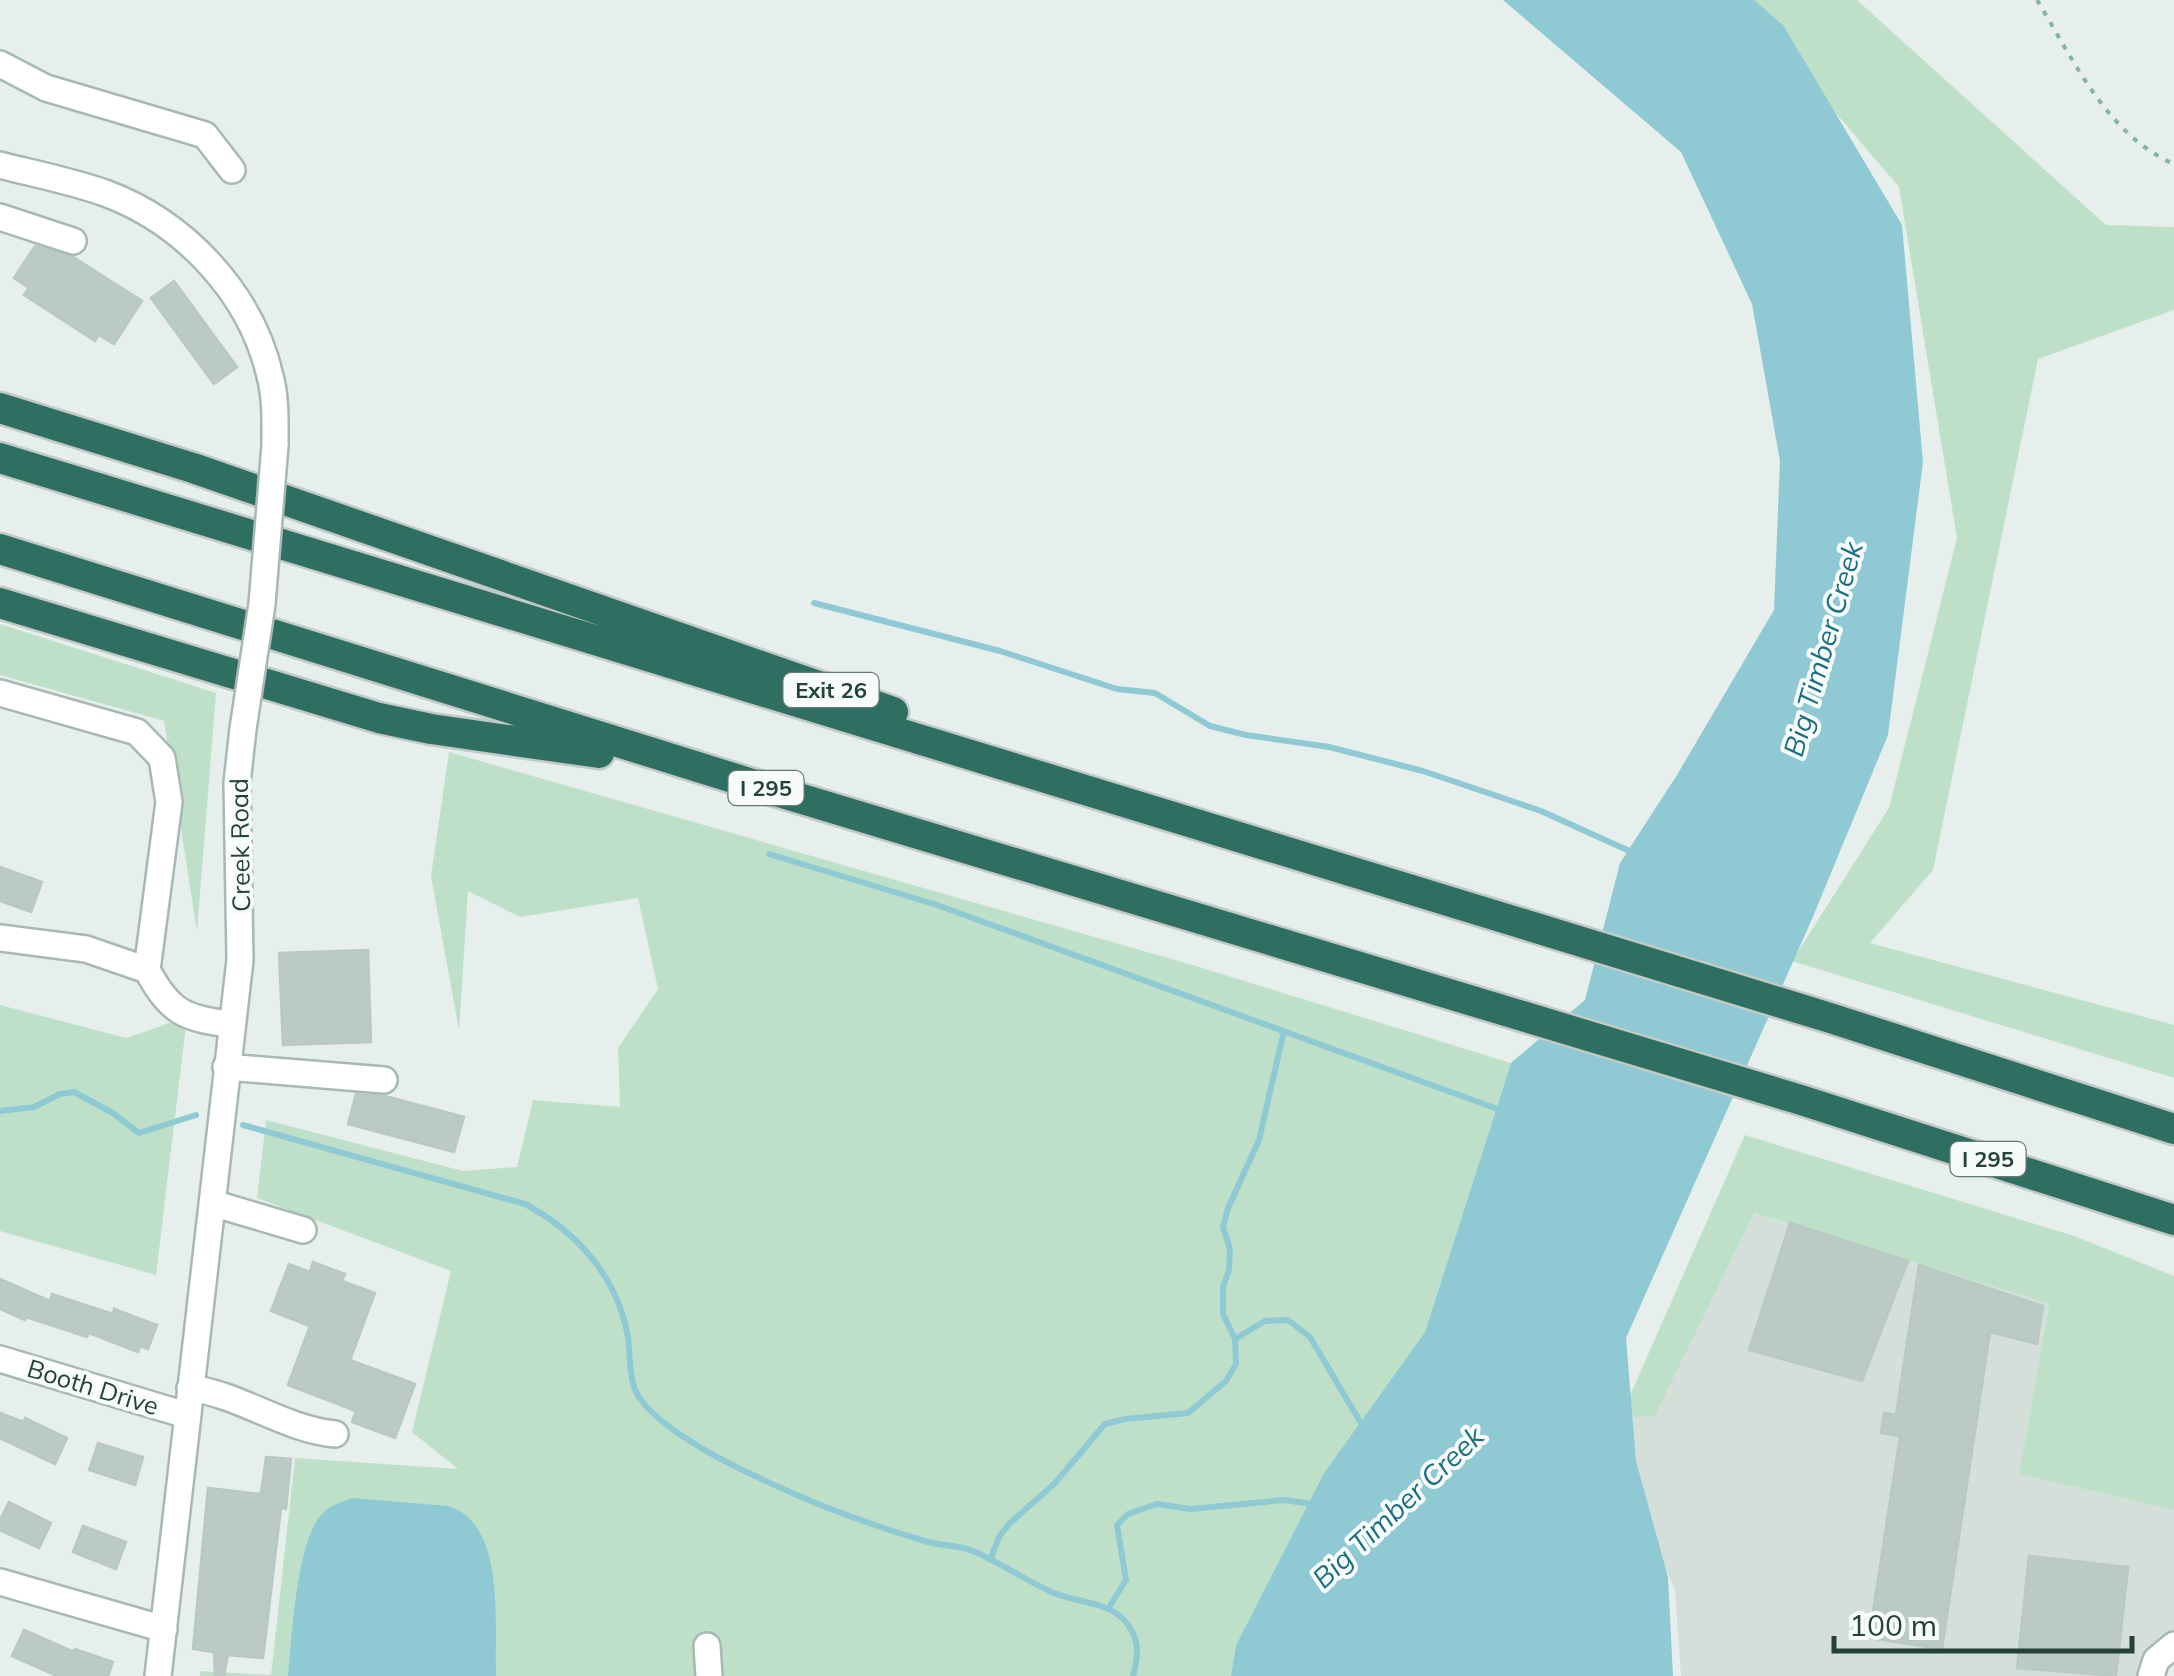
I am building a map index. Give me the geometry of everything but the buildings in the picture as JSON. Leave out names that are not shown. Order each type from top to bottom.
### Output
[{"type":"highway","name":"Exit 26","points":[[0,408],[210,474],[1330,865]]},
{"type":"highway","points":[[0,458],[1827,1016],[2174,1129]]},
{"type":"highway","name":"I 295","points":[[0,549],[749,782],[1802,1100],[2174,1220]]},
{"type":"highway","points":[[0,603],[378,718],[577,748],[749,782]]},
{"type":"street","points":[[0,64],[46,88],[206,135],[232,170]]},
{"type":"street","name":"Creek Road","points":[[0,165],[106,194],[172,231],[208,264],[242,304],[258,336],[274,395],[275,445],[262,604],[237,783],[240,960],[158,1676]]},
{"type":"street","points":[[0,217],[73,242]]},
{"type":"street","points":[[0,692],[137,732],[162,758],[169,802],[147,970]]},
{"type":"street","points":[[0,938],[86,949],[147,970],[170,1004],[187,1018],[232,1025]]},
{"type":"street","points":[[226,1067],[384,1080]]},
{"type":"street","points":[[212,1203],[303,1230]]},
{"type":"street","name":"Booth Drive","points":[[0,1359],[186,1414]]},
{"type":"street","points":[[190,1388],[218,1392],[313,1432],[335,1434]]},
{"type":"street","points":[[0,1582],[164,1629]]},
{"type":"street","points":[[2150,1676],[2156,1660],[2174,1644]]},
{"type":"street","points":[[707,1646],[709,1676]]},
{"type":"path","points":[[2037,0],[2102,104],[2132,136],[2174,164]]},
{"type":"shaded area","points":[[1753,1213],[2049,1304],[2019,1474],[2174,1510],[2174,1650],[2146,1676],[1681,1676],[1675,1591],[1616,1441],[1620,1418],[1655,1416]]},
{"type":"green space","points":[[1739,0],[1857,0],[2106,225],[2174,227],[2174,310],[2038,359],[1933,870],[1870,943],[2174,1025],[2174,1078],[1792,961],[1889,808],[1957,538],[1899,187]]},
{"type":"green space","points":[[0,624],[216,693],[197,931],[164,721],[0,675]]},
{"type":"green space","points":[[449,752],[1189,964],[1511,1063],[1425,1332],[1324,1473],[1236,1645],[1231,1676],[200,1676],[200,1671],[271,1675],[295,1458],[458,1469],[412,1432],[451,1271],[257,1198],[266,1120],[463,1171],[517,1167],[533,1100],[620,1107],[618,1048],[658,989],[638,898],[520,917],[468,891],[459,1030],[431,876]]},
{"type":"green space","points":[[0,1005],[126,1038],[187,1017],[156,1275],[0,1231]]},
{"type":"green space","points":[[1745,1135],[2074,1236],[2174,1276],[2174,1510],[2019,1474],[2049,1304],[1754,1213],[1655,1416],[1620,1418]]},
{"type":"water","name":"Big Timber Creek","points":[[1503,0],[1754,0],[1783,25],[1902,225],[1923,462],[1888,735],[1812,919],[1626,1338],[1636,1461],[1668,1577],[1673,1676],[1231,1676],[1236,1645],[1324,1473],[1425,1332],[1511,1063],[1585,1000],[1620,863],[1774,610],[1780,461],[1752,304],[1681,152]]},
{"type":"water","points":[[352,1498],[448,1506],[467,1516],[489,1554],[495,1605],[496,1676],[288,1676],[297,1590],[307,1544],[323,1513]]},
{"type":"waterway","points":[[814,603],[1000,651],[1117,689],[1155,693],[1210,726],[1329,747],[1423,771],[1541,811],[1636,854]]},
{"type":"waterway","points":[[769,854],[937,905],[1503,1111]]},
{"type":"waterway","points":[[990,1560],[1009,1524],[1054,1484],[1105,1424],[1188,1413],[1226,1381],[1236,1364],[1235,1339],[1223,1314],[1230,1249],[1223,1227],[1259,1140],[1284,1031]]},
{"type":"waterway","points":[[0,1111],[34,1107],[60,1094],[74,1092],[113,1113],[139,1133],[196,1115]]},
{"type":"waterway","points":[[243,1125],[525,1204],[544,1215],[578,1242],[615,1294],[628,1337],[635,1390],[663,1422],[708,1452],[799,1496],[895,1532],[973,1551],[1054,1593],[1109,1609],[1124,1620],[1135,1640],[1133,1676]]},
{"type":"waterway","points":[[1235,1339],[1265,1321],[1288,1320],[1310,1337],[1365,1430]]},
{"type":"waterway","points":[[1108,1609],[1126,1580],[1117,1525],[1128,1514],[1157,1504],[1190,1509],[1284,1500],[1312,1504]]}]
